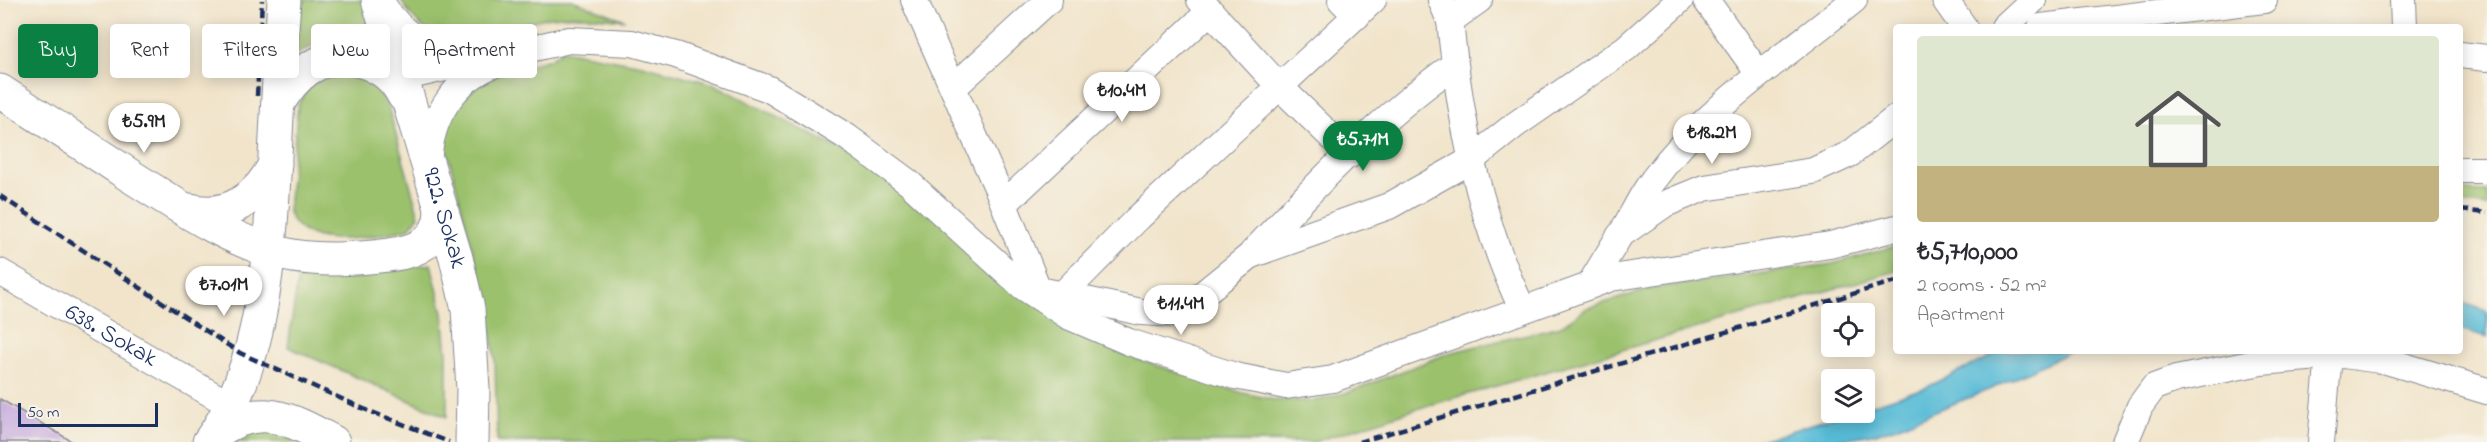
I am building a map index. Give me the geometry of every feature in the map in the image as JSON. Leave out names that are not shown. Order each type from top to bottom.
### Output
[{"type":"main road","points":[[206,439],[234,400],[249,357],[270,250],[284,0]]},
{"type":"main road","name":"922. Sokak","points":[[379,0],[396,83],[428,166],[468,309],[473,389],[472,442]]},
{"type":"main road","points":[[278,104],[300,76],[316,65],[345,58],[356,59],[396,83]]},
{"type":"main road","points":[[0,91],[180,208],[270,250],[292,256],[326,259],[366,258],[405,253],[432,238],[440,226],[441,211]]},
{"type":"main road","points":[[180,208],[203,213],[232,209],[255,193],[275,164]]},
{"type":"main road","points":[[206,439],[240,352],[270,250]]},
{"type":"main road","points":[[206,439],[252,417],[273,415],[291,420],[333,442]]},
{"type":"street","points":[[379,0],[390,16],[402,27]]},
{"type":"street","points":[[914,0],[1041,290]]},
{"type":"street","points":[[953,88],[1049,0]]},
{"type":"street","points":[[1479,0],[1445,11],[1471,160],[1501,266],[1521,309]]},
{"type":"street","points":[[1251,255],[1389,206],[1471,160],[1515,125],[1626,48],[1680,0]]},
{"type":"street","points":[[1706,0],[1759,74]]},
{"type":"street","points":[[1589,286],[1652,180],[1704,123],[1736,92],[1854,0]]},
{"type":"street","points":[[1945,0],[1962,24]]},
{"type":"street","points":[[2007,24],[2033,0]]},
{"type":"street","points":[[2066,24],[2258,0]]},
{"type":"street","points":[[2403,0],[2404,24]]},
{"type":"street","points":[[1004,204],[1205,5],[1279,86],[1350,155]]},
{"type":"street","points":[[1041,290],[1137,219],[1279,86],[1357,5]]},
{"type":"street","points":[[537,46],[569,40],[632,43],[676,55],[769,89],[847,137],[908,182],[1041,290],[1068,316],[1130,342],[1235,376],[1286,386],[1334,379],[1611,278],[1830,245],[1893,229]]},
{"type":"street","points":[[428,166],[432,138],[443,107],[464,80],[481,70],[542,45]]},
{"type":"street","points":[[2463,55],[2487,58]]},
{"type":"street","points":[[1041,290],[1142,312],[1178,314],[1251,255],[1303,199],[1421,88],[1454,64]]},
{"type":"street","points":[[396,83],[412,78]]},
{"type":"street","points":[[1620,235],[1665,204],[1704,188],[1813,171],[1850,154],[1893,120]]},
{"type":"street","points":[[2463,170],[2487,170]]},
{"type":"street","name":"638. Sokak","points":[[0,273],[220,399]]},
{"type":"street","points":[[2321,442],[2328,355]]},
{"type":"street","points":[[2125,442],[2140,406],[2154,387],[2176,379],[2261,362],[2328,355],[2386,361],[2487,391]]},
{"type":"green space","points":[[296,0],[366,0],[373,24],[311,24],[311,47],[299,52],[299,24],[295,24]]},
{"type":"green space","points":[[401,0],[572,0],[625,20],[560,16],[521,24],[420,24]]},
{"type":"green space","points":[[562,50],[642,65],[714,84],[847,153],[896,183],[1076,334],[1127,356],[1243,393],[1275,400],[1315,401],[1349,392],[1449,353],[1561,326],[1587,308],[1654,288],[1832,264],[1893,247],[1893,272],[1413,410],[1314,442],[497,442],[495,359],[487,304],[443,135],[454,107],[486,78],[537,78],[537,63],[550,59]]},
{"type":"green space","points":[[324,78],[363,78],[376,83],[389,110],[419,216],[408,229],[340,239],[323,238],[308,233],[296,225],[288,211],[298,105],[310,85]]},
{"type":"green space","points":[[2463,191],[2487,192],[2487,207],[2463,203]]},
{"type":"green space","points":[[431,264],[443,313],[447,354],[447,417],[288,347],[299,270],[394,270]]},
{"type":"green space","points":[[236,412],[323,442],[215,442]]},
{"type":"water","points":[[2463,303],[2487,311],[2487,337],[2463,330]]},
{"type":"water","points":[[1996,354],[2066,354],[1993,388],[1892,429],[1874,434],[1834,439],[1755,442],[1821,421],[1821,423],[1875,423],[1875,404],[1927,387]]},
{"type":"building","points":[[0,399],[73,442],[0,442]]},
{"type":"railway","points":[[257,96],[262,0]]},
{"type":"railway","points":[[0,196],[240,353],[364,409],[449,442]]},
{"type":"railway","points":[[2463,210],[2487,213]]},
{"type":"railway","points":[[1359,442],[1893,282]]}]
